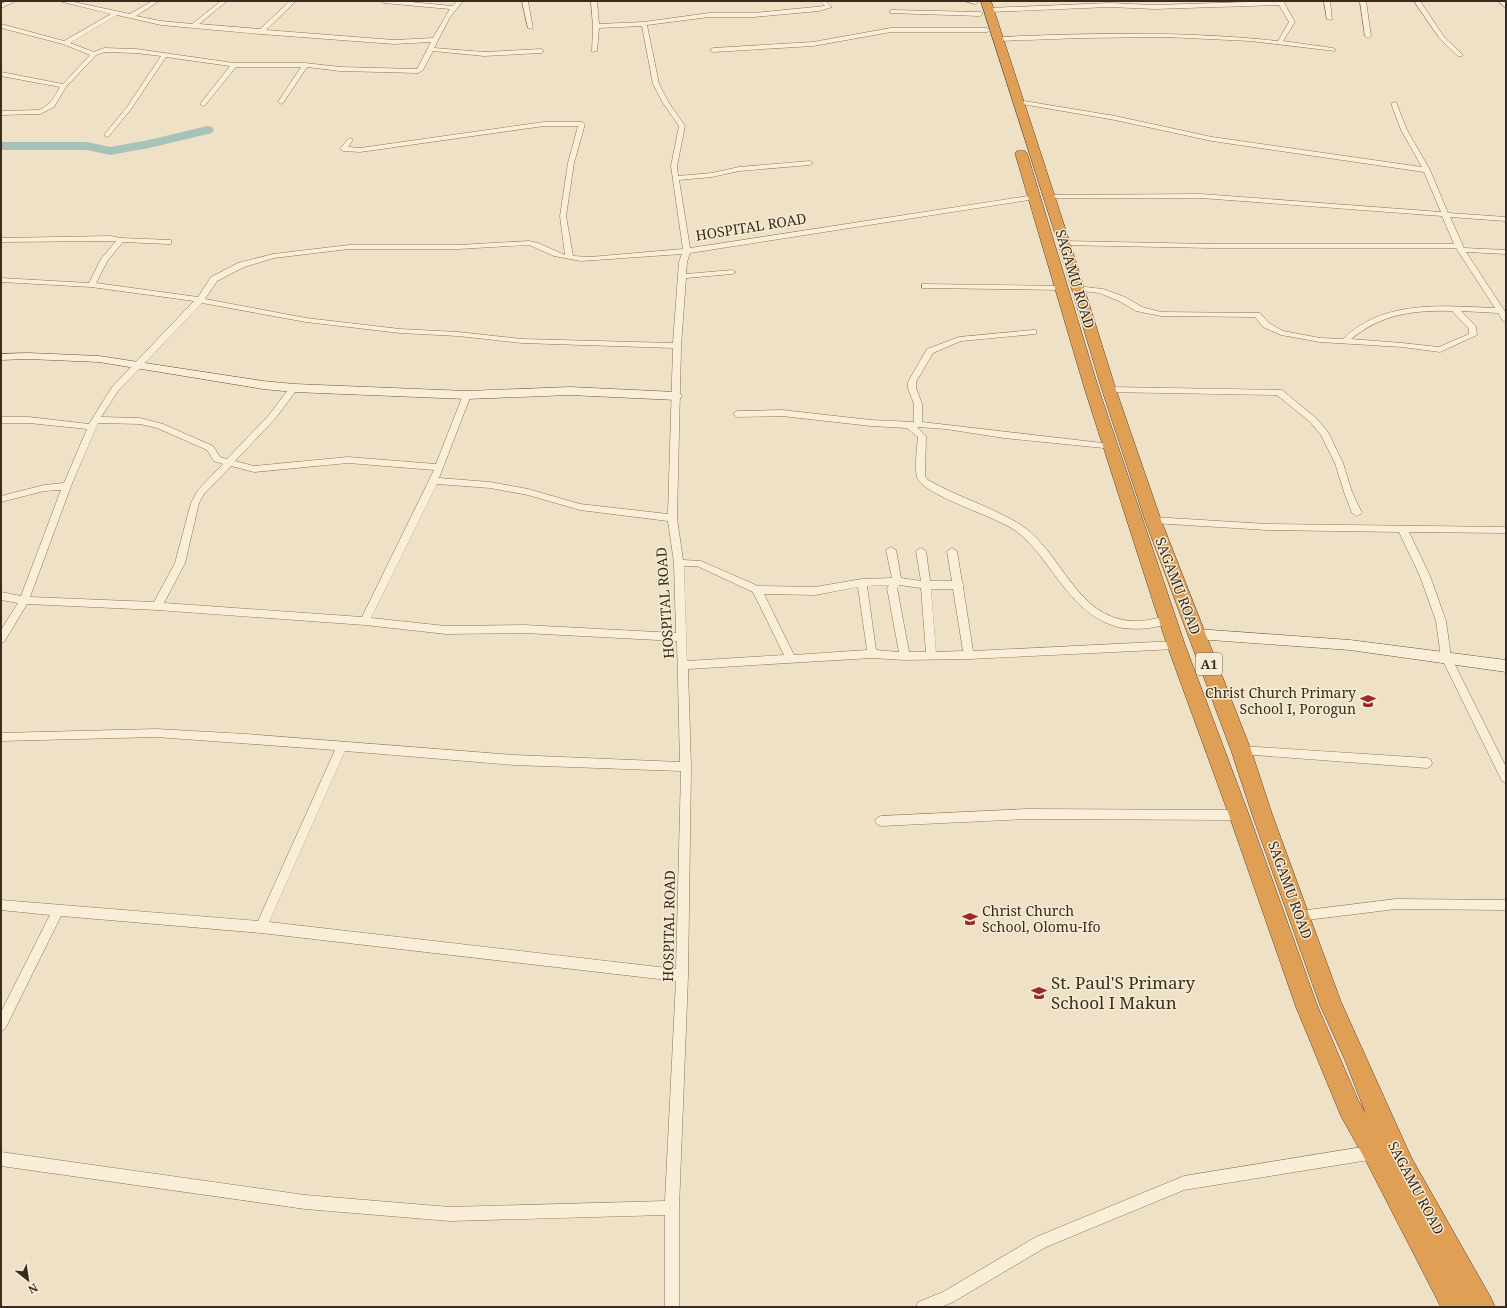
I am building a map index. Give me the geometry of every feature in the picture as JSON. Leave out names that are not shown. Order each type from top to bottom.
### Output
[{"type":"highway","name":"SAGAMU ROAD","points":[[984,14],[1018,102],[1042,197],[1070,288],[1109,390],[1153,520],[1241,750],[1331,1005],[1396,1153],[1482,1307]]},
{"type":"highway","name":"SAGAMU ROAD","points":[[984,14],[1006,102],[1042,197],[1064,243],[1070,288],[1092,390],[1176,645],[1239,815],[1307,1007],[1330,1057],[1349,1108],[1375,1152],[1455,1307]]},
{"type":"highway","points":[[1153,576],[1174,574]]},
{"type":"street","points":[[1,6],[13,1]]},
{"type":"street","points":[[62,1],[75,2],[161,23],[394,42],[434,40]]},
{"type":"street","points":[[131,16],[156,1]]},
{"type":"street","points":[[193,26],[224,1]]},
{"type":"street","points":[[260,32],[294,1]]},
{"type":"street","points":[[384,1],[453,8]]},
{"type":"street","points":[[1,113],[40,112],[52,106],[64,86],[94,54],[104,50],[136,51],[234,65],[305,65],[340,69],[414,72],[420,70],[434,40],[453,8],[460,1]]},
{"type":"street","points":[[525,1],[531,28]]},
{"type":"street","points":[[594,1],[596,26],[594,51]]},
{"type":"street","points":[[596,26],[644,24],[709,15],[754,14],[829,7],[823,1]]},
{"type":"street","points":[[967,1],[984,14]]},
{"type":"street","points":[[1327,1],[1330,18]]},
{"type":"street","points":[[1364,1],[1368,36]]},
{"type":"street","points":[[1417,1],[1442,38],[1460,55]]},
{"type":"street","points":[[1501,1],[1506,6]]},
{"type":"street","points":[[892,12],[984,14],[1109,6],[1155,7],[1281,2],[1292,22],[1280,42]]},
{"type":"street","points":[[65,43],[116,12]]},
{"type":"street","points":[[713,50],[813,44],[984,14],[1076,36],[1206,36],[1280,42],[1333,50]]},
{"type":"street","points":[[1,639],[24,600],[67,486],[93,424],[115,389],[200,300],[214,279],[241,265],[273,256],[349,247],[458,247],[529,243],[536,244],[552,253],[590,259],[687,251],[674,166],[682,126],[665,102],[654,77],[649,41],[644,24]]},
{"type":"street","points":[[1,26],[65,43],[94,54]]},
{"type":"street","points":[[431,49],[484,54],[540,51]]},
{"type":"street","points":[[107,135],[129,108],[164,56]]},
{"type":"street","points":[[203,104],[234,65]]},
{"type":"street","points":[[281,102],[305,65]]},
{"type":"street","points":[[1,74],[64,86]]},
{"type":"street","points":[[1018,102],[1115,118],[1212,139],[1426,170]]},
{"type":"street","points":[[1394,103],[1404,130],[1426,170],[1460,248],[1504,315]]},
{"type":"street","points":[[350,140],[343,149],[360,150],[544,124],[582,124],[571,163],[563,216],[569,256]]},
{"type":"street","points":[[675,178],[739,169],[810,163]]},
{"type":"street","name":"HOSPITAL ROAD","points":[[672,1307],[672,1208],[682,976],[686,767],[679,563],[672,518],[677,346],[683,262],[687,251],[1042,197],[1201,196],[1506,218]]},
{"type":"street","points":[[1,240],[111,238],[121,240],[168,242]]},
{"type":"street","points":[[91,285],[105,259],[121,240]]},
{"type":"street","points":[[1064,243],[1460,248],[1506,252]]},
{"type":"street","points":[[683,276],[732,272]]},
{"type":"street","points":[[1,280],[91,285],[200,300],[306,320],[400,331],[458,334],[522,341],[677,346]]},
{"type":"street","points":[[925,286],[1070,288],[1100,291],[1122,299],[1139,309],[1161,314],[1249,314],[1256,315],[1266,325],[1281,333],[1320,340],[1346,340],[1440,350],[1473,335],[1473,328],[1455,310]]},
{"type":"street","points":[[1346,340],[1354,332],[1369,322],[1416,309],[1455,310],[1504,315]]},
{"type":"street","points":[[918,424],[918,404],[912,388],[912,382],[930,351],[959,339],[1033,332]]},
{"type":"street","points":[[1,357],[28,356],[100,359],[264,385],[294,388],[467,395],[570,391],[676,396]]},
{"type":"street","points":[[156,606],[180,562],[195,503],[201,492],[272,417],[294,388]]},
{"type":"street","points":[[1109,390],[1279,392],[1314,420],[1325,434],[1339,463],[1356,513]]},
{"type":"street","points":[[365,621],[434,481],[452,438],[467,395]]},
{"type":"street","points":[[737,414],[782,413],[871,423],[946,426],[1004,435],[1111,447]]},
{"type":"street","points":[[1,420],[29,420],[93,424],[133,421],[160,426],[210,448],[217,459],[254,469],[348,460],[439,467]]},
{"type":"street","points":[[909,425],[922,436]]},
{"type":"street","points":[[922,436],[946,426]]},
{"type":"street","points":[[922,436],[921,477],[925,482],[1018,528],[1037,543],[1074,593],[1094,614],[1114,623],[1132,625],[1168,620]]},
{"type":"street","points":[[434,481],[490,485],[528,492],[580,507],[672,518]]},
{"type":"street","points":[[1,499],[44,488],[67,486]]},
{"type":"street","points":[[1153,520],[1267,527],[1403,530],[1506,530]]},
{"type":"street","points":[[1403,530],[1425,576],[1441,621],[1446,657],[1506,778]]},
{"type":"street","points":[[891,550],[897,581],[892,588],[905,656]]},
{"type":"street","points":[[921,551],[926,585],[931,655]]},
{"type":"street","points":[[952,551],[969,655]]},
{"type":"street","points":[[679,563],[698,563],[757,590],[815,591],[862,583],[897,581],[926,585],[958,585]]},
{"type":"street","points":[[862,583],[872,654]]},
{"type":"street","points":[[757,590],[791,659]]},
{"type":"street","points":[[1,596],[24,600],[156,606],[365,621],[446,630],[524,629],[681,637]]},
{"type":"street","points":[[1197,634],[1350,645],[1506,666]]},
{"type":"street","points":[[683,664],[872,654],[905,656],[969,655],[1176,645]]},
{"type":"street","points":[[1,737],[156,734],[246,738],[514,760],[686,767]]},
{"type":"street","points":[[261,927],[342,746]]},
{"type":"street","points":[[1241,750],[1427,763]]},
{"type":"street","points":[[881,821],[1027,814],[1239,815]]},
{"type":"street","points":[[1299,916],[1396,904],[1506,905]]},
{"type":"street","points":[[1,905],[261,927],[682,976]]},
{"type":"street","points":[[1,1025],[5,1006],[58,910]]},
{"type":"street","points":[[923,1307],[948,1302],[1041,1242],[1184,1183],[1375,1152]]},
{"type":"street","points":[[1,1159],[306,1202],[450,1214],[672,1208]]},
{"type":"waterway","points":[[1,146],[87,146],[110,151],[149,144],[207,130]]},
{"type":"place","name":"Christ Church Primary School I, Porogun","points":[[1368,701]]},
{"type":"place","name":"Christ Church School, Olomu-Ifo","points":[[970,919]]},
{"type":"place","name":"St. Paul'S Primary School I Makun","points":[[1039,993]]}]
